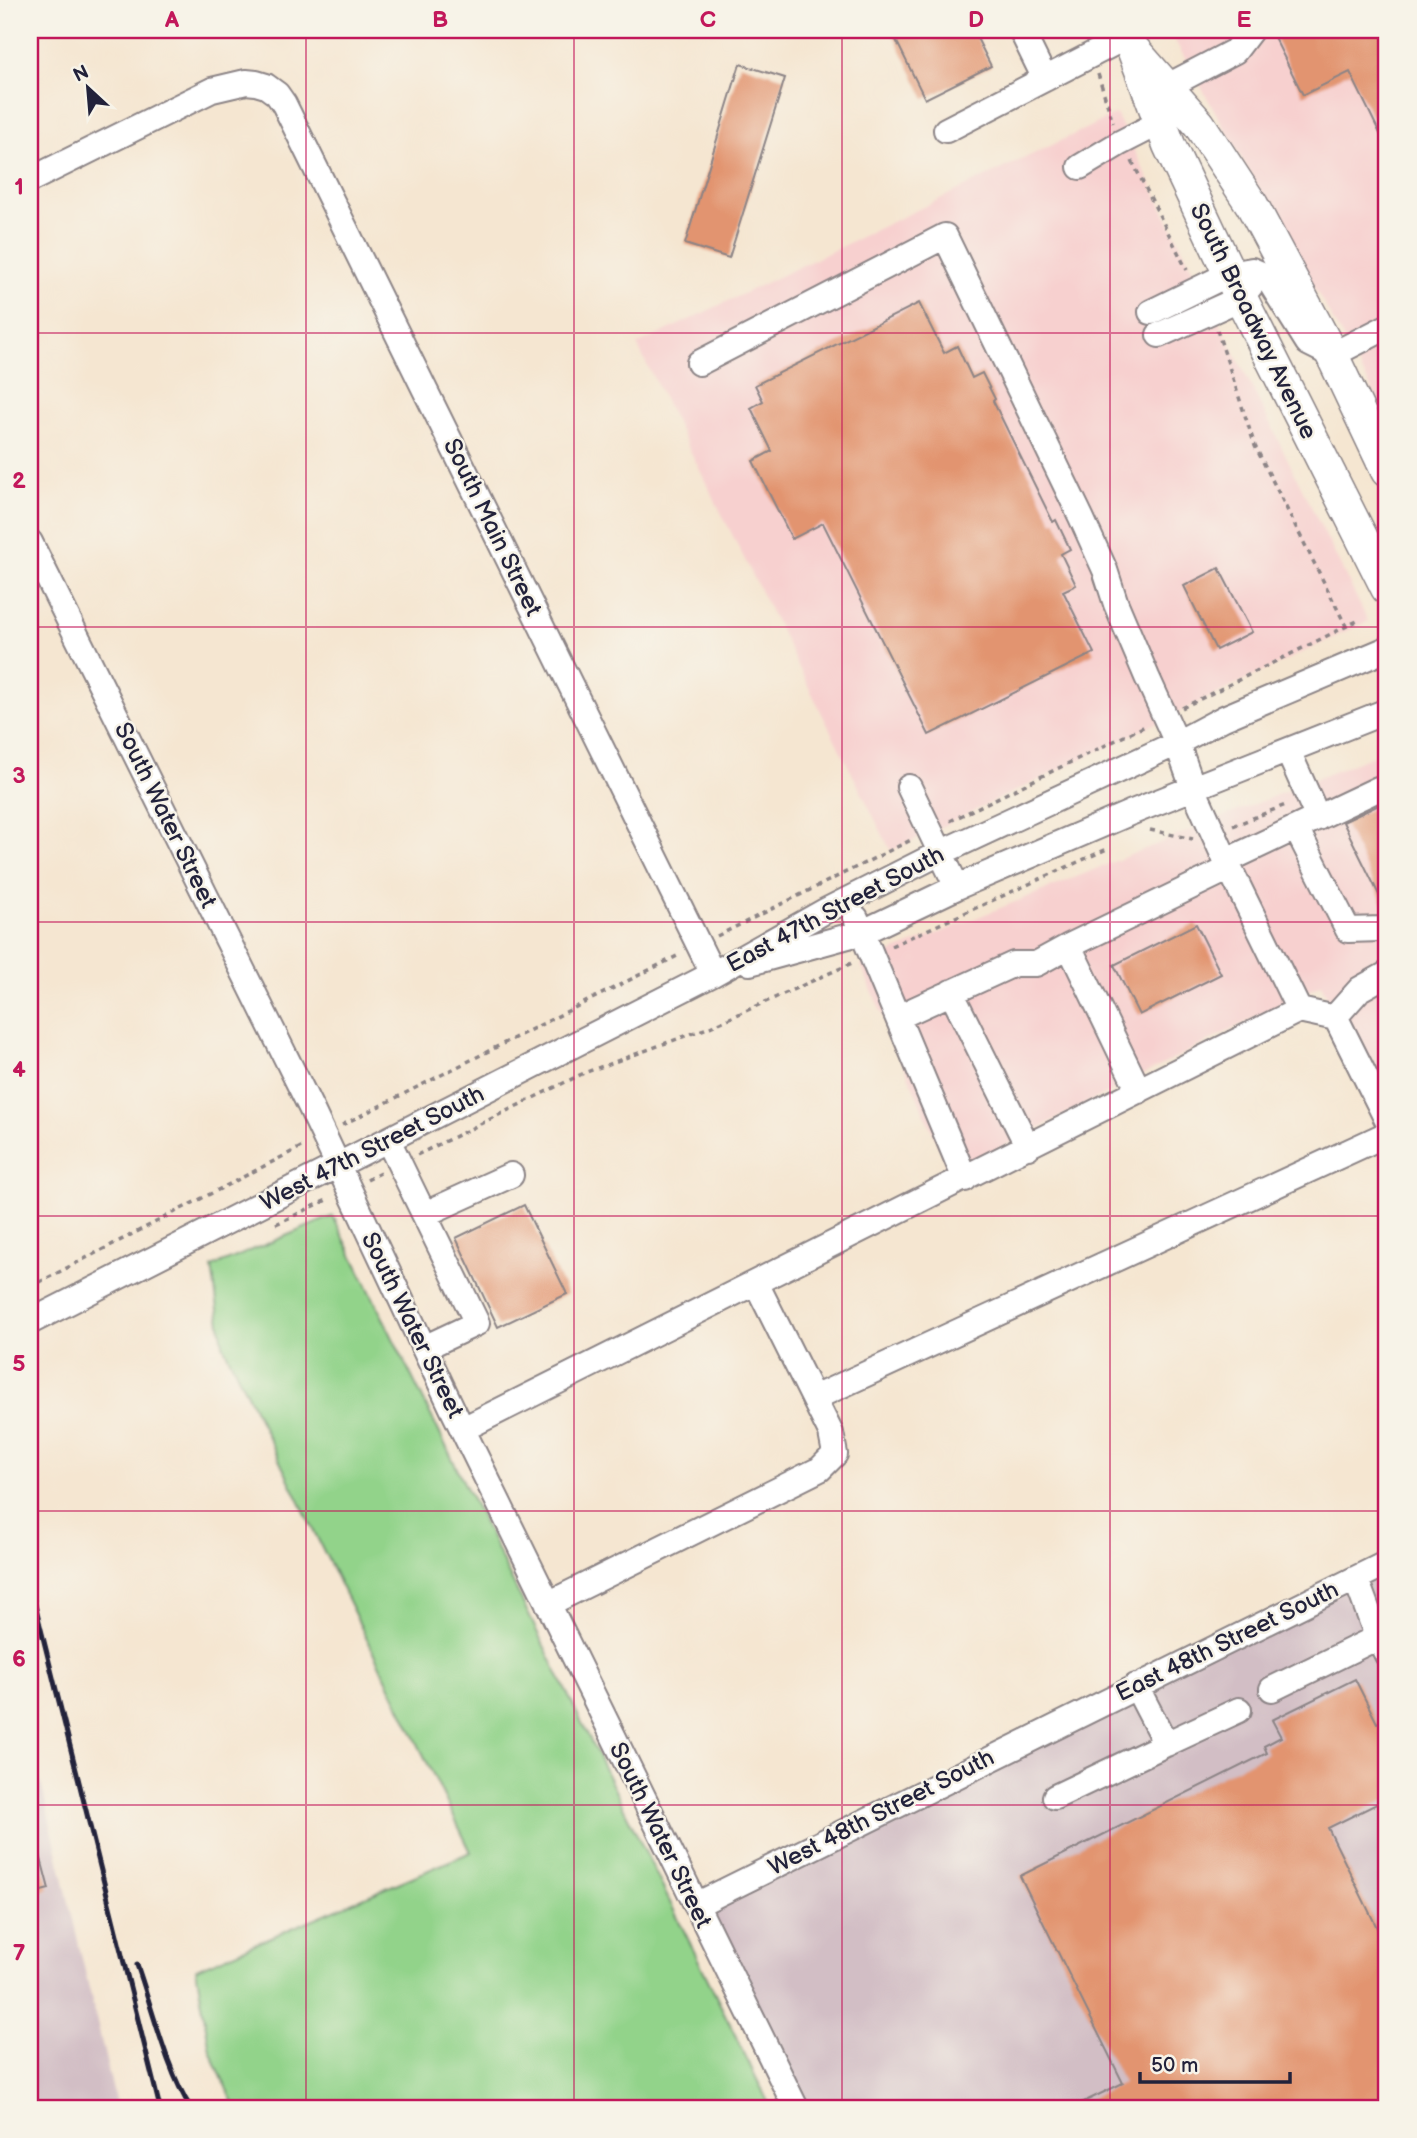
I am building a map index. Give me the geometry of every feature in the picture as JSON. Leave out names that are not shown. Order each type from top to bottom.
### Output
[{"type":"main road","name":"South Broadway Avenue","points":[[1127,38],[1199,124],[1252,205],[1332,355],[1387,471]]},
{"type":"main road","name":"South Broadway Avenue","points":[[1127,38],[1161,122],[1242,281],[1387,588]]},
{"type":"street","points":[[1021,30],[1045,79]]},
{"type":"street","points":[[1166,87],[1234,51],[1251,30]]},
{"type":"street","points":[[946,130],[1127,38]]},
{"type":"street","name":"South Main Street","points":[[30,180],[212,90],[246,82],[267,86],[277,94],[713,974]]},
{"type":"street","points":[[1080,167],[1161,122]]},
{"type":"street","points":[[1242,281],[1261,252],[1252,205]]},
{"type":"street","points":[[699,363],[945,236],[1082,517],[1194,788],[1298,1010]]},
{"type":"street","points":[[1155,324],[1242,281],[1266,276],[1308,343],[1332,355],[1387,327]]},
{"type":"street","name":"South Water Street","points":[[30,542],[311,1108],[463,1429],[796,2108]]},
{"type":"street","name":"East 47th Street South","points":[[713,974],[849,899],[940,853],[1177,743],[1224,718],[1387,649]]},
{"type":"street","name":"East 47th Street South","points":[[713,974],[867,943],[957,887],[1387,711]]},
{"type":"street","points":[[1288,751],[1313,807]]},
{"type":"street","points":[[909,787],[957,887]]},
{"type":"street","points":[[898,1017],[1014,964],[1036,964],[1296,828],[1313,807],[1378,789],[1387,790]]},
{"type":"street","points":[[1296,828],[1348,930],[1381,929],[1387,926]]},
{"type":"street","points":[[849,899],[965,1179]]},
{"type":"street","points":[[1069,946],[1139,1091]]},
{"type":"street","name":"West 47th Street South","points":[[30,1322],[713,974]]},
{"type":"street","points":[[1335,1017],[1360,989],[1387,974]]},
{"type":"street","points":[[951,992],[1028,1147]]},
{"type":"street","points":[[463,1429],[1298,1010],[1335,1017]]},
{"type":"street","points":[[1335,1017],[1387,1120]]},
{"type":"street","points":[[814,1398],[1387,1134]]},
{"type":"street","points":[[388,1140],[477,1323],[424,1348]]},
{"type":"street","points":[[425,1214],[511,1175]]},
{"type":"street","points":[[548,1604],[820,1469],[835,1454],[831,1433],[756,1283]]},
{"type":"street","name":"East 48th Street South","points":[[1067,1719],[1387,1563]]},
{"type":"street","points":[[1356,1578],[1387,1656]]},
{"type":"street","points":[[1272,1689],[1370,1642],[1376,1633]]},
{"type":"street","points":[[1136,1686],[1166,1744]]},
{"type":"street","points":[[1055,1797],[1239,1710]]},
{"type":"street","name":"West 48th Street South","points":[[696,1905],[1067,1719]]},
{"type":"path","points":[[1139,835],[1152,829],[1196,839],[1313,807]]},
{"type":"path","points":[[274,1224],[584,1073],[710,1027],[867,943],[1114,846]]},
{"type":"shaded area","points":[[1169,30],[1387,30],[1387,416]]},
{"type":"shaded area","points":[[1116,114],[1368,621],[891,851],[637,345]]},
{"type":"shaded area","points":[[1387,750],[1387,1118],[1321,984],[950,1173],[861,965]]},
{"type":"shaded area","points":[[1377,1569],[1387,1589],[1387,2108],[796,2108],[696,1905]]},
{"type":"shaded area","points":[[30,1736],[117,2108],[30,2108]]},
{"type":"green space","points":[[333,1216],[771,2108],[235,2108],[210,2050],[196,1969],[471,1852],[223,1345],[212,1267]]},
{"type":"building","points":[[906,30],[973,30],[991,66],[925,99],[894,36]]},
{"type":"building","points":[[1288,30],[1387,30],[1387,148],[1350,72],[1303,95],[1274,37]]},
{"type":"building","points":[[740,64],[785,78],[729,258],[685,244]]},
{"type":"building","points":[[919,303],[944,353],[957,346],[972,378],[982,373],[995,399],[993,401],[1053,522],[1056,520],[1070,549],[1061,554],[1076,585],[1063,591],[1094,653],[929,735],[823,523],[792,539],[753,461],[772,451],[751,408],[763,401],[755,385]]},
{"type":"building","points":[[1219,568],[1252,632],[1216,650],[1184,586]]},
{"type":"building","points":[[1379,805],[1387,821],[1387,911],[1343,822]]},
{"type":"building","points":[[1196,924],[1221,974],[1139,1015],[1114,965]]},
{"type":"building","points":[[524,1205],[567,1294],[498,1327],[456,1238]]},
{"type":"building","points":[[1355,1679],[1377,1723],[1387,1719],[1387,1799],[1328,1828],[1387,1948],[1387,2108],[1071,2108],[1123,2083],[1020,1876],[1267,1753],[1264,1746],[1281,1737],[1272,1720]]},
{"type":"building","points":[[35,1836],[49,1889],[30,1894],[30,1837]]},
{"type":"railway","points":[[30,1585],[160,2108]]},
{"type":"railway","points":[[137,1965],[167,2058],[191,2108]]}]
